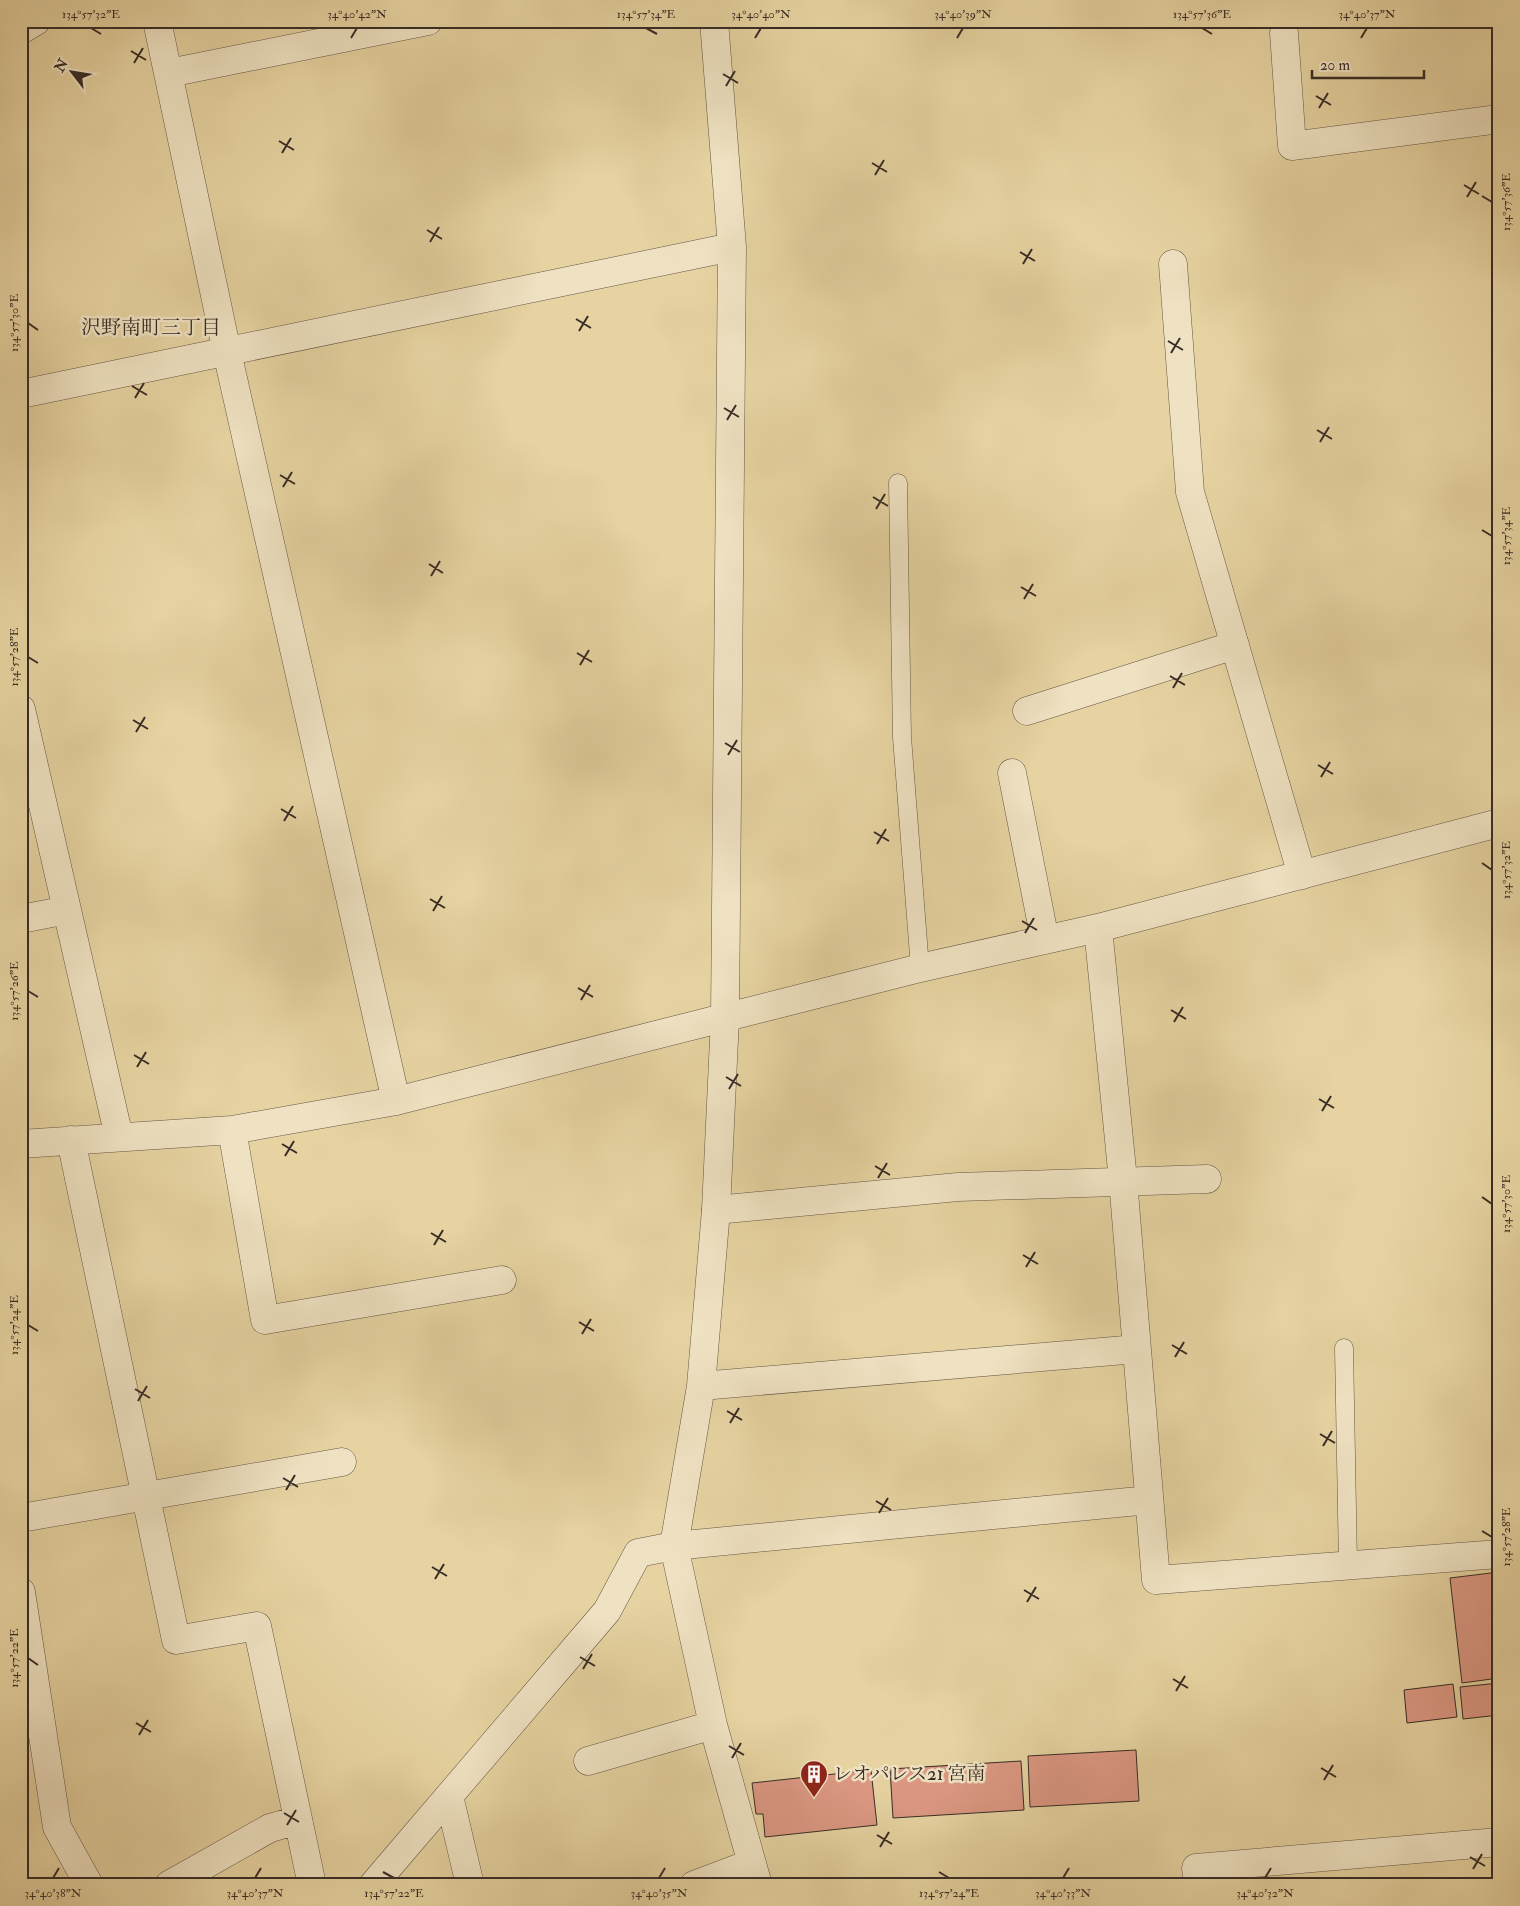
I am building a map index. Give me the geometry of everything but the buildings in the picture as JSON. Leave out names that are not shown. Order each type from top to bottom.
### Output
[{"type":"street","points":[[21,30],[36,21]]},
{"type":"street","points":[[158,21],[227,352],[396,1101]]},
{"type":"street","points":[[169,73],[428,21]]},
{"type":"street","points":[[694,1885],[755,1874],[713,1725],[674,1546],[701,1386],[716,1210],[725,1018],[732,247],[714,21]]},
{"type":"street","points":[[1284,33],[1292,146],[1499,119]]},
{"type":"street","points":[[21,394],[732,247]]},
{"type":"street","points":[[1173,264],[1190,492],[1302,875]]},
{"type":"street","points":[[1027,711],[1235,645]]},
{"type":"street","points":[[21,709],[119,1137]]},
{"type":"street","points":[[1012,774],[1046,940]]},
{"type":"street","points":[[21,1144],[232,1130],[396,1101],[920,968],[1098,928],[1499,823]]},
{"type":"street","points":[[21,919],[67,910]]},
{"type":"street","points":[[1098,928],[1123,1180],[1156,1580],[1499,1554]]},
{"type":"street","points":[[232,1130],[265,1320],[502,1280]]},
{"type":"street","points":[[71,1140],[176,1640],[257,1626],[312,1885]]},
{"type":"street","points":[[716,1210],[958,1187],[1123,1180],[1207,1179]]},
{"type":"street","points":[[701,1386],[1137,1349]]},
{"type":"street","points":[[21,1518],[342,1462]]},
{"type":"street","points":[[373,1885],[607,1611],[638,1553],[674,1546],[1149,1500]]},
{"type":"street","points":[[21,1592],[57,1827],[89,1885]]},
{"type":"street","points":[[588,1761],[713,1725]]},
{"type":"street","points":[[449,1796],[470,1885]]},
{"type":"street","points":[[169,1885],[270,1828],[298,1820]]},
{"type":"street","points":[[1198,1885],[1196,1868],[1499,1842]]},
{"type":"lane","points":[[898,483],[902,737],[920,968]]},
{"type":"lane","points":[[1344,1348],[1348,1565]]},
{"type":"place","name":"レオパレス21 宮南","points":[[814,1798]]},
{"type":"district","name":"沢野南町三丁目","points":[[151,327]]}]
